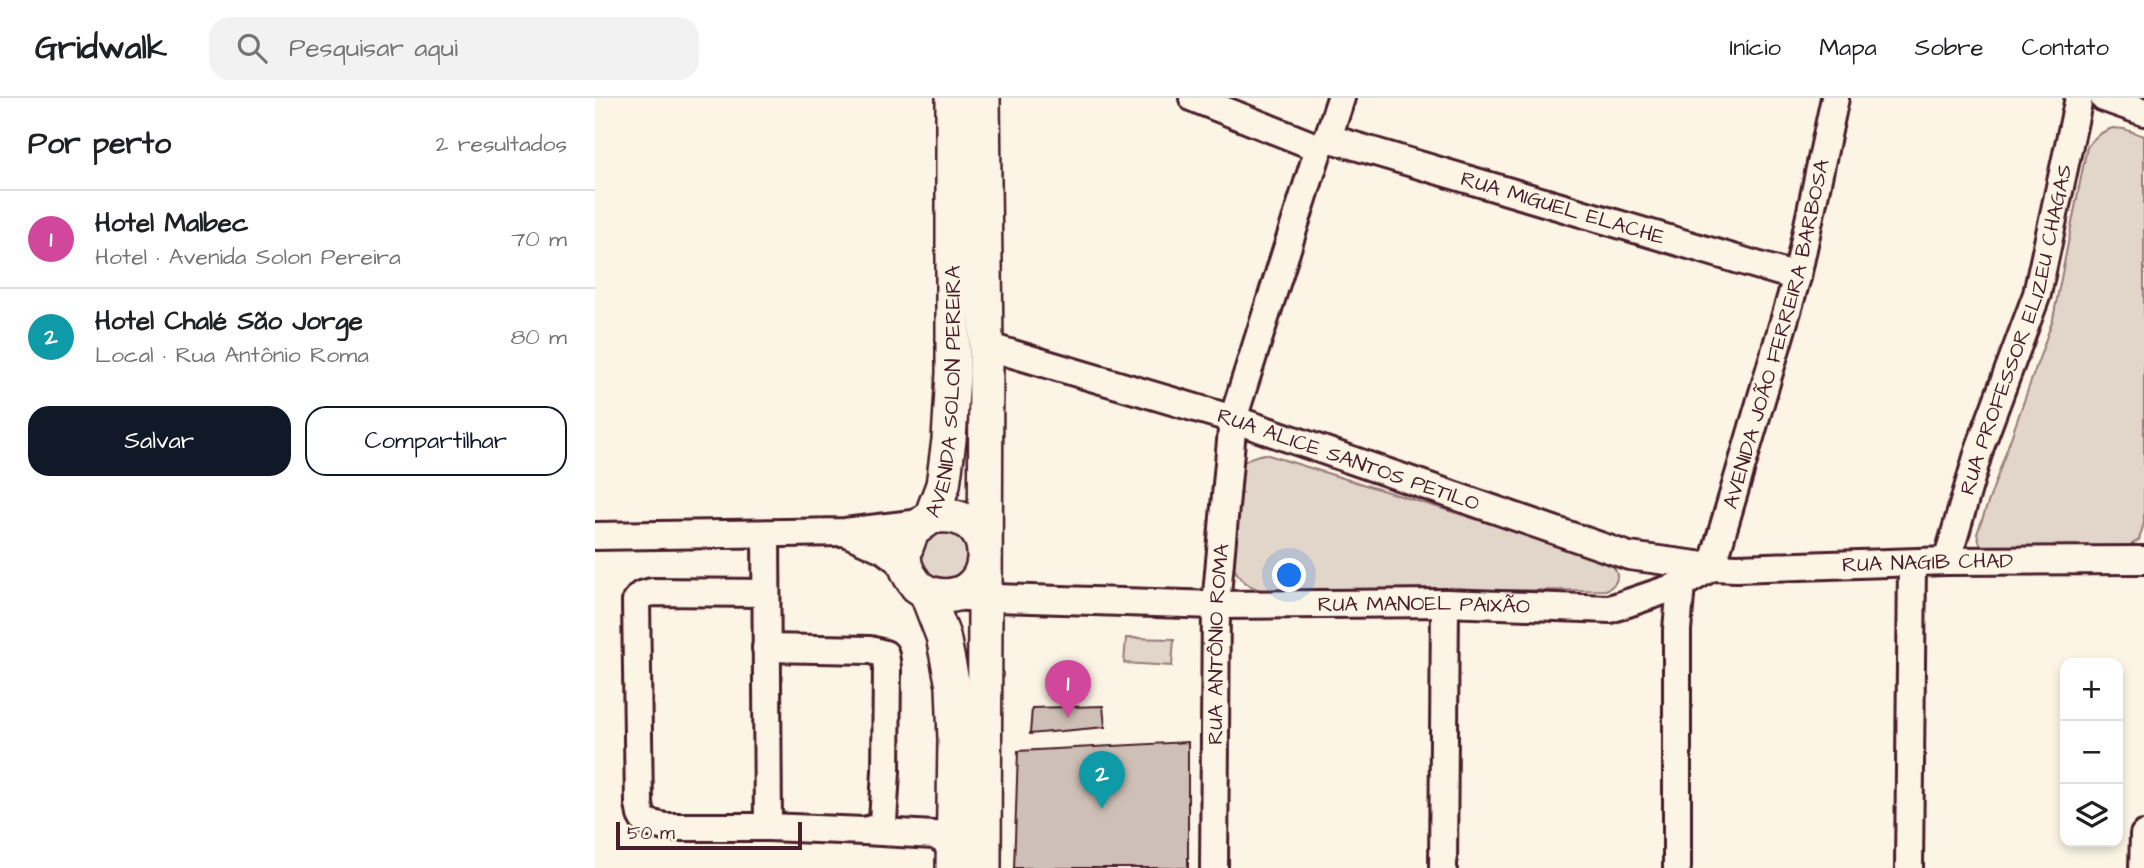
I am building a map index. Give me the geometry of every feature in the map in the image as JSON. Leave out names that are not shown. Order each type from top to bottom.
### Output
[{"type":"main road","name":"AVENIDA SOLON PEREIRA","points":[[905,565],[907,541],[926,520],[943,485],[949,440],[953,374],[953,98]]},
{"type":"main road","name":"AVENIDA SOLON PEREIRA","points":[[983,98],[986,346],[983,868]]},
{"type":"main road","points":[[905,565],[917,586],[937,594],[959,594],[977,580],[984,563],[985,551],[982,540],[970,524],[955,516],[926,520]]},
{"type":"main road","points":[[937,594],[953,686],[953,859]]},
{"type":"street","name":"RUA MIGUEL ELACHE","points":[[1193,98],[1323,143],[1797,276]]},
{"type":"street","name":"RUA ANTÔNIO ROMA","points":[[1214,868],[1216,605],[1233,419],[1323,143],[1341,98]]},
{"type":"street","name":"AVENIDA JOÃO FERREIRA BARBOSA","points":[[1712,568],[1797,276],[1835,98]]},
{"type":"street","name":"RUA PROFESSOR ELIZEU CHAGAS","points":[[1947,561],[1980,447],[2037,295],[2079,98]]},
{"type":"street","points":[[2104,98],[2144,112]]},
{"type":"street","name":"RUA ALICE SANTOS PETILO","points":[[986,346],[1233,419],[1629,556],[1712,568]]},
{"type":"street","points":[[595,536],[845,533],[926,520]]},
{"type":"street","points":[[845,533],[883,549],[905,565]]},
{"type":"street","points":[[767,534],[768,827]]},
{"type":"street","points":[[1610,609],[1626,597],[1633,586],[1635,573],[1629,556]]},
{"type":"street","name":"RUA NAGIB CHAD","points":[[1712,568],[1947,561],[2144,560]]},
{"type":"street","points":[[1909,868],[1912,563]]},
{"type":"street","name":"RUA MANOEL PAIXÃO","points":[[1610,609],[1681,585],[1712,568]]},
{"type":"street","points":[[1677,868],[1677,630],[1681,585]]},
{"type":"street","points":[[766,593],[652,592],[641,594],[636,601],[641,815],[646,822],[665,827],[768,827],[933,835],[944,840],[953,859]]},
{"type":"street","name":"RUA MANOEL PAIXÃO","points":[[937,594],[1216,605],[1445,603],[1610,609],[1642,611],[1660,616],[1677,630]]},
{"type":"street","points":[[1443,868],[1445,603]]},
{"type":"street","points":[[766,648],[870,650],[885,654],[885,815],[879,827],[865,831]]},
{"type":"street","points":[[2143,868],[2144,835]]},
{"type":"shaded area","points":[[2113,128],[2144,136],[2144,523],[2139,540],[2120,551],[1988,550],[1980,544],[1977,534],[2053,319],[2087,147],[2099,135]]},
{"type":"shaded area","points":[[1265,454],[1608,560],[1615,568],[1617,580],[1606,590],[1266,591],[1255,588],[1242,580],[1233,566],[1233,498],[1240,466],[1252,457]]},
{"type":"shaded area","points":[[938,531],[956,531],[973,559],[952,582],[929,576],[922,562],[921,551]]},
{"type":"shaded area","points":[[1126,638],[1174,639],[1172,666],[1124,663]]},
{"type":"building","points":[[1103,706],[1105,727],[1030,734],[1032,708]]},
{"type":"building","points":[[1188,742],[1188,868],[1014,868],[1018,751]]},
{"type":"place","name":"Hotel Malbec","points":[[1068,718]]},
{"type":"place","name":"Hotel Chalé São Jorge","points":[[1102,809]]}]
